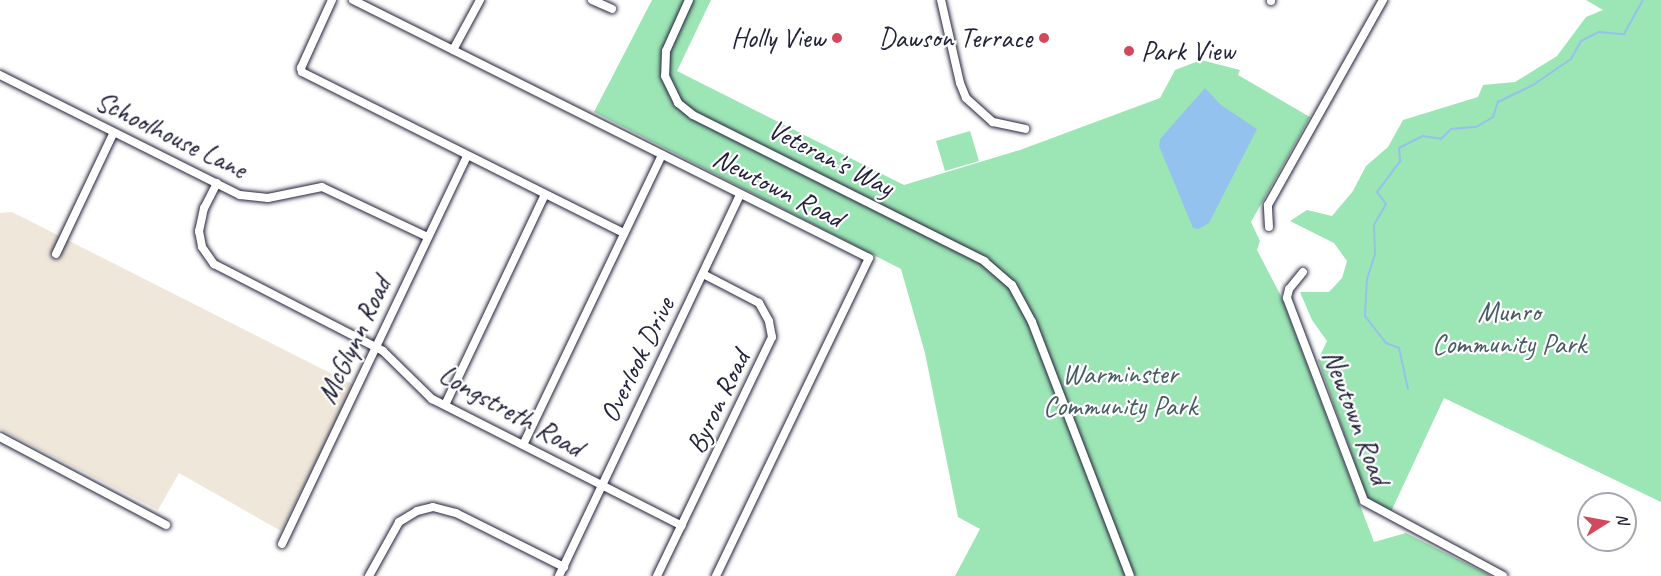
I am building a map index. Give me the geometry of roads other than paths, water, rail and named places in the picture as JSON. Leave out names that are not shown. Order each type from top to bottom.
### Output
[{"type":"street","points":[[332,0],[301,68],[316,79],[624,233]]},
{"type":"street","name":"Newtown Road","points":[[352,0],[869,258],[716,576]]},
{"type":"street","points":[[453,50],[480,0]]},
{"type":"street","points":[[592,0],[612,9]]},
{"type":"street","name":"Veteran's Way","points":[[689,0],[666,51],[666,76],[678,103],[693,115],[993,266],[1012,285],[1036,332],[1130,576]]},
{"type":"street","points":[[941,0],[960,83],[966,98],[993,122],[1025,129]]},
{"type":"street","points":[[1269,228],[1268,205],[1383,0]]},
{"type":"street","name":"Schoolhouse Lane","points":[[0,75],[113,134],[240,195],[260,198],[316,187],[329,188],[428,237]]},
{"type":"street","points":[[56,254],[113,134]]},
{"type":"street","points":[[523,445],[662,155]]},
{"type":"street","name":"McGlynn Road","points":[[282,544],[467,156]]},
{"type":"street","name":"Longstreth Road","points":[[217,183],[199,223],[200,240],[208,257],[219,267],[391,357],[425,394],[682,526]]},
{"type":"street","points":[[445,405],[545,194]]},
{"type":"street","name":"Overlook Drive","points":[[559,576],[740,195]]},
{"type":"street","name":"Newtown Road","points":[[1303,272],[1287,298],[1364,501],[1503,576]]},
{"type":"street","name":"Byron Road","points":[[657,576],[772,337],[770,321],[759,303],[703,274]]},
{"type":"street","points":[[0,437],[166,525]]},
{"type":"street","points":[[369,576],[399,522],[433,507],[456,513],[564,567]]},
{"type":"water","points":[[1205,88],[1221,105],[1257,129],[1209,223],[1199,229],[1193,228],[1159,146],[1160,139]]},
{"type":"waterway","points":[[1408,389],[1399,348],[1386,343],[1365,316],[1367,279],[1375,255],[1374,225],[1386,204],[1377,192],[1400,161],[1399,148],[1423,136],[1441,139],[1451,129],[1476,127],[1493,117],[1498,102],[1533,85],[1571,59],[1581,41],[1599,32],[1624,34],[1643,0]]},
{"type":"place","name":"Holly View","points":[[837,38]]},
{"type":"place","name":"Dawson Terrace","points":[[1044,38]]},
{"type":"place","name":"Park View","points":[[1129,51]]},
{"type":"park label","name":"Munro Community Park","points":[[1509,328]]},
{"type":"park label","name":"Warminster Community Park","points":[[1120,390]]}]
